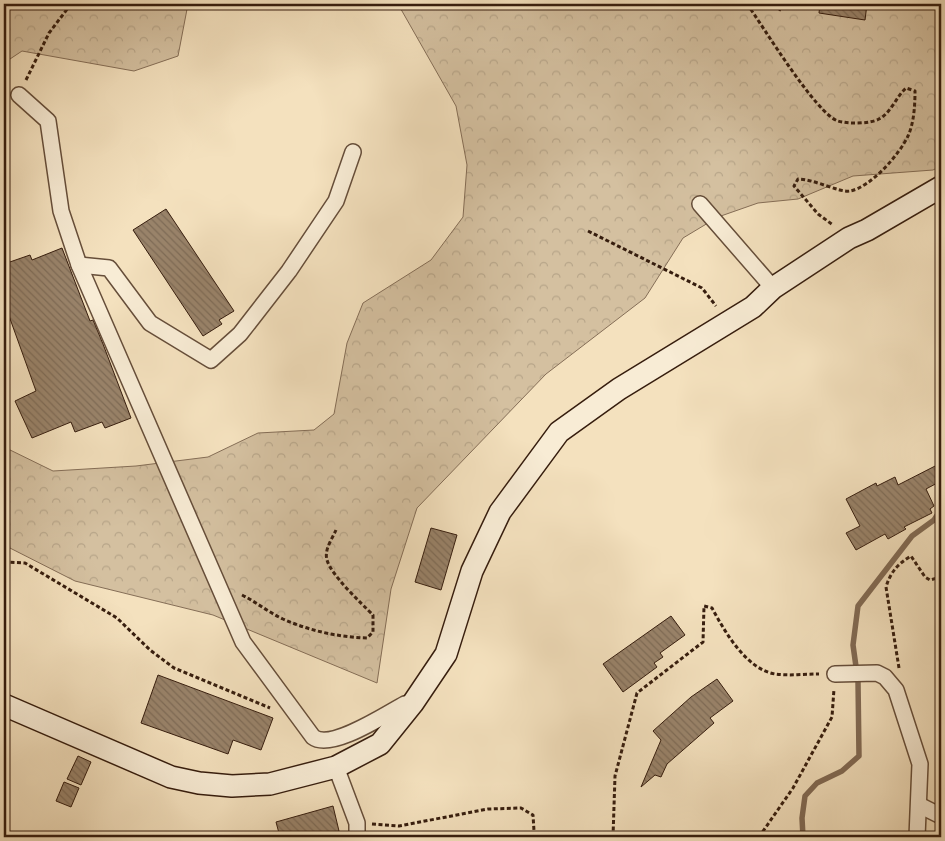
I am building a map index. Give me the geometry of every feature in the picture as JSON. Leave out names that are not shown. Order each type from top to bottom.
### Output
[{"type":"street","points":[[19,95],[48,121],[61,211],[79,264],[243,642],[313,737],[318,741],[327,741],[356,731],[405,704],[413,703]]},
{"type":"street","points":[[79,264],[109,268],[150,323],[211,360],[240,334],[289,271],[336,201],[353,152]]},
{"type":"street","points":[[4,705],[171,777],[199,783],[232,786],[270,784],[336,767],[380,744],[413,703],[446,654],[472,571],[500,512],[560,432],[619,389],[753,307],[773,288],[849,238],[941,187]]},
{"type":"street","points":[[700,204],[773,288]]},
{"type":"street","points":[[842,673],[864,671],[877,673],[885,677],[896,690],[902,702],[920,764],[917,837]]},
{"type":"street","points":[[336,767],[357,830]]},
{"type":"street","points":[[919,805],[941,816]]},
{"type":"path","points":[[19,95],[49,33],[71,4]]},
{"type":"path","points":[[747,4],[815,101],[837,121],[860,123],[878,120],[890,110],[897,96],[906,88],[914,91],[915,104],[908,136],[889,163],[865,185],[849,192],[810,179],[798,179],[794,186],[818,214],[849,238]]},
{"type":"path","points":[[767,4],[781,10]]},
{"type":"path","points":[[588,231],[702,288],[729,322]]},
{"type":"path","points":[[222,594],[236,593],[283,619],[316,630],[341,637],[367,638],[373,632],[373,615],[345,586],[327,560],[327,550],[336,530]]},
{"type":"path","points":[[902,702],[899,665],[886,586],[896,566],[911,556],[925,577],[930,580],[941,577]]},
{"type":"path","points":[[4,562],[25,563],[117,618],[150,650],[174,668],[272,710]]},
{"type":"path","points":[[613,837],[615,776],[637,694],[703,642],[704,606],[712,608],[744,656],[774,674],[842,673],[832,716],[793,788],[759,837]]},
{"type":"path","points":[[357,830],[399,826],[488,809],[521,808],[534,816],[534,831],[531,837]]},
{"type":"green space","points":[[4,4],[188,4],[178,56],[134,71],[22,51],[4,63]]},
{"type":"green space","points":[[398,4],[941,4],[941,166],[933,170],[853,176],[798,199],[758,203],[718,217],[683,238],[645,298],[546,374],[417,508],[391,589],[377,683],[213,615],[75,581],[4,545],[4,447],[53,471],[136,466],[208,457],[258,433],[314,430],[334,414],[347,343],[363,303],[431,260],[463,217],[467,165],[456,106]]},
{"type":"building","points":[[820,4],[867,4],[865,20],[819,13]]},
{"type":"building","points":[[166,209],[234,311],[219,320],[222,324],[203,336],[133,230]]},
{"type":"building","points":[[62,248],[90,321],[93,320],[103,344],[131,418],[105,428],[102,422],[75,432],[71,422],[32,438],[15,401],[36,391],[4,302],[4,264],[30,255],[32,260]]},
{"type":"building","points":[[941,463],[941,481],[926,489],[934,506],[930,509],[932,513],[904,527],[906,529],[888,539],[885,534],[856,550],[846,533],[860,526],[846,499],[876,483],[877,486],[895,477],[898,485]]},
{"type":"building","points":[[431,528],[457,535],[441,590],[415,582]]},
{"type":"building","points":[[671,616],[685,635],[660,653],[663,657],[654,663],[657,667],[623,692],[603,664]]},
{"type":"building","points":[[158,675],[273,718],[261,750],[233,740],[228,754],[141,723]]},
{"type":"building","points":[[717,679],[733,701],[710,718],[714,723],[667,764],[661,777],[655,775],[641,787],[661,740],[653,731],[691,697]]},
{"type":"building","points":[[78,756],[91,762],[81,785],[67,779]]},
{"type":"building","points":[[64,782],[79,788],[71,807],[56,801]]},
{"type":"building","points":[[333,806],[339,831],[316,837],[280,837],[276,822]]},
{"type":"waterway","points":[[803,837],[802,818],[805,796],[817,783],[842,771],[859,756],[858,681],[853,645],[858,606],[912,536],[934,520],[941,509]]}]
